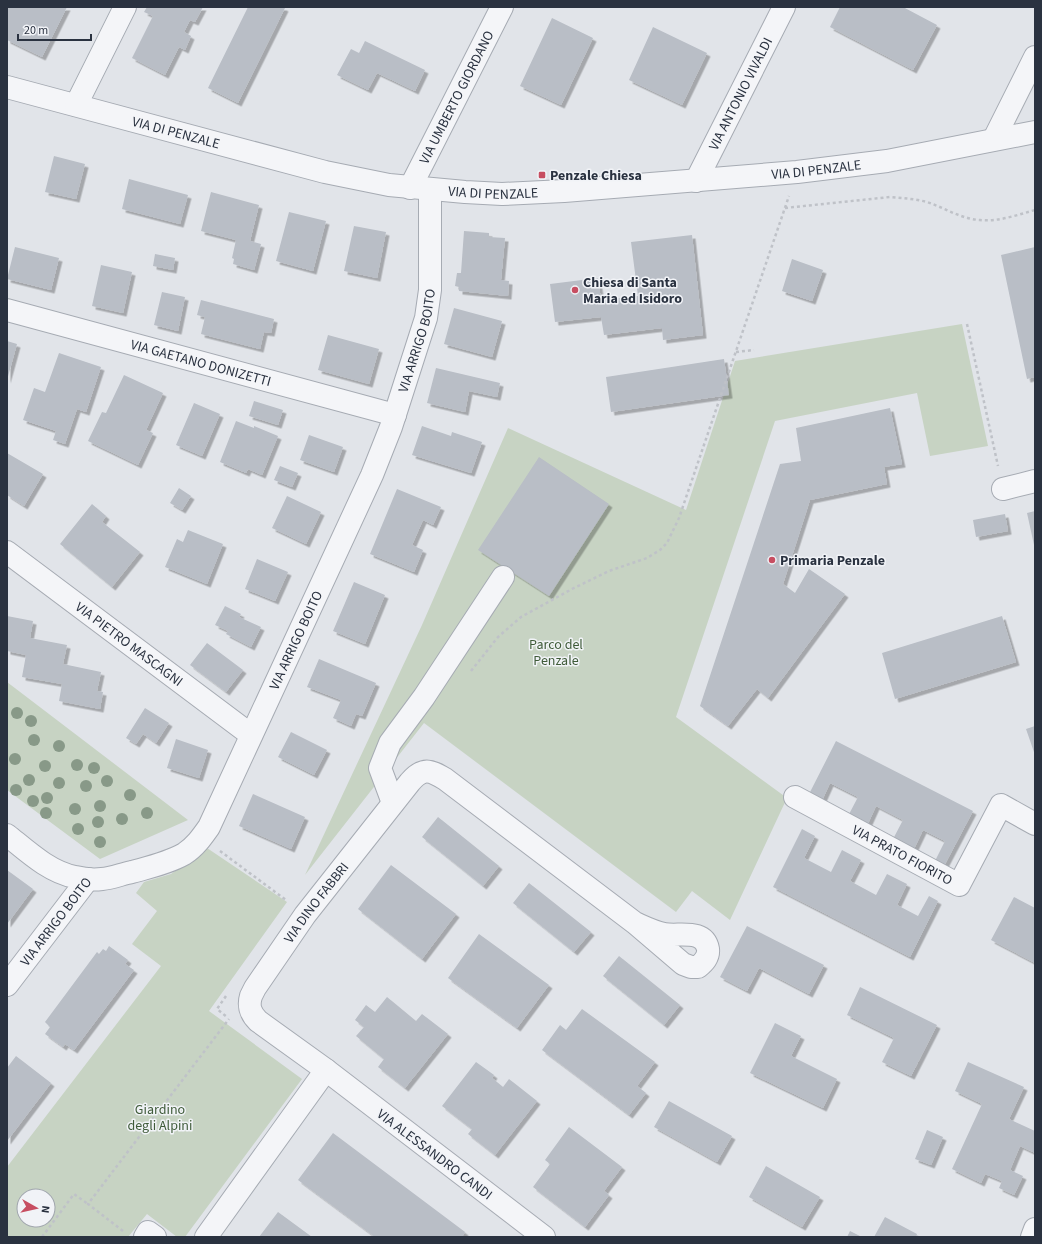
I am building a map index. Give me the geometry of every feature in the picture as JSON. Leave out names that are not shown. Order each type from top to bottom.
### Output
[{"type":"street","points":[[76,105],[125,7]]},
{"type":"street","name":"VIA UMBERTO GIORDANO","points":[[420,189],[502,7]]},
{"type":"street","name":"VIA ANTONIO VIVALDI","points":[[696,181],[784,7]]},
{"type":"street","points":[[994,139],[1035,58]]},
{"type":"street","name":"VIA DI PENZALE","points":[[7,87],[325,172],[364,181],[420,189],[502,194],[540,193],[797,172],[887,161],[1035,132]]},
{"type":"street","name":"VIA ARRIGO BOITO","points":[[7,985],[88,879],[102,879],[172,860],[185,853],[202,837],[209,826],[372,475],[395,415],[420,336],[428,302],[430,269],[420,189]]},
{"type":"street","name":"VIA GAETANO DONIZETTI","points":[[7,310],[395,415]]},
{"type":"street","points":[[1003,488],[1035,481]]},
{"type":"street","name":"VIA PIETRO MASCAGNI","points":[[7,552],[251,735]]},
{"type":"street","points":[[393,803],[380,768],[390,743],[424,697],[503,577]]},
{"type":"street","name":"VIA DINO FABBRI","points":[[326,1070],[258,1021],[250,1009],[249,1002],[255,988],[306,915],[393,803],[420,772],[426,771],[445,779],[635,923]]},
{"type":"street","name":"VIA PRATO FIORITO","points":[[795,798],[959,884],[1001,804],[1035,824]]},
{"type":"street","points":[[7,835],[49,866],[74,877],[88,879]]},
{"type":"street","points":[[206,1237],[326,1070]]},
{"type":"street","name":"VIA ALESSANDRO CANDI","points":[[326,1070],[544,1237]]},
{"type":"street","points":[[1032,1237],[1035,1229]]},
{"type":"street","points":[[135,1235],[148,1232],[155,1237]]},
{"type":"path","points":[[468,675],[498,637],[521,617],[609,571],[647,558],[660,550],[667,542],[679,518],[797,172]]},
{"type":"path","points":[[785,208],[890,197],[907,198],[927,202],[968,218],[978,220],[991,221],[1035,210]]},
{"type":"path","points":[[967,324],[1003,488]]},
{"type":"path","points":[[736,352],[754,350]]},
{"type":"path","points":[[202,837],[287,901]]},
{"type":"path","points":[[88,1204],[229,1019],[217,1009],[230,991]]},
{"type":"path","points":[[42,1237],[74,1194],[135,1235]]},
{"type":"green space","name":"Parco del Penzale","points":[[962,324],[988,446],[930,456],[917,393],[775,421],[676,717],[787,798],[730,920],[692,891],[676,912],[424,723],[305,875],[422,625],[508,428],[686,510],[735,361]]},
{"type":"green space","points":[[7,682],[188,820],[100,859],[7,790]]},
{"type":"green space","name":"Giardino degli Alpini","points":[[207,848],[287,902],[209,1011],[302,1079],[185,1237],[177,1237],[147,1214],[128,1237],[7,1237],[7,1167],[161,966],[132,944],[157,911],[136,893],[144,882],[171,874]]},
{"type":"building","points":[[7,7],[67,7],[42,57],[7,40]]},
{"type":"building","points":[[147,7],[203,7],[195,22],[190,20],[184,32],[191,36],[185,50],[179,47],[165,75],[132,58],[153,16],[144,12]]},
{"type":"building","points":[[248,7],[285,8],[238,103],[208,88]]},
{"type":"building","points":[[840,7],[903,7],[937,25],[913,70],[830,27]]},
{"type":"building","points":[[552,18],[593,38],[561,105],[520,86]]},
{"type":"building","points":[[653,27],[707,53],[682,105],[629,80]]},
{"type":"building","points":[[365,41],[425,70],[415,91],[377,73],[368,90],[337,75],[351,49],[359,53]]},
{"type":"building","points":[[54,156],[85,164],[76,199],[45,192]]},
{"type":"building","points":[[129,179],[188,195],[180,224],[122,209]]},
{"type":"building","points":[[211,192],[259,205],[250,241],[261,244],[254,270],[233,264],[234,259],[232,258],[236,240],[201,231]]},
{"type":"building","points":[[289,212],[326,221],[313,271],[276,261]]},
{"type":"building","points":[[354,226],[386,232],[377,278],[344,271]]},
{"type":"building","points":[[464,231],[489,233],[489,237],[505,238],[501,280],[509,281],[508,296],[459,291],[459,287],[455,286],[457,273],[461,273]]},
{"type":"building","name":"Chiesa di Santa Maria ed Isidoro","points":[[692,235],[703,335],[663,340],[662,328],[604,335],[601,317],[555,322],[550,284],[598,278],[601,300],[638,296],[631,242]]},
{"type":"building","points":[[15,247],[59,258],[51,290],[7,279]]},
{"type":"building","points":[[1035,247],[1035,377],[1027,379],[1001,255]]},
{"type":"building","points":[[155,254],[175,258],[173,270],[153,266]]},
{"type":"building","points":[[792,259],[823,270],[812,301],[782,291]]},
{"type":"building","points":[[101,265],[132,272],[123,313],[92,306]]},
{"type":"building","points":[[162,292],[185,297],[178,331],[154,325]]},
{"type":"building","points":[[201,300],[274,319],[271,333],[264,332],[260,349],[201,334],[205,317],[197,315]]},
{"type":"building","points":[[454,308],[502,321],[492,357],[444,344]]},
{"type":"building","points":[[328,335],[379,349],[369,384],[318,370]]},
{"type":"building","points":[[7,341],[17,344],[7,380]]},
{"type":"building","points":[[59,353],[101,367],[86,412],[77,409],[65,444],[53,440],[56,431],[23,420],[34,388],[45,392]]},
{"type":"building","points":[[724,359],[729,395],[611,412],[606,377]]},
{"type":"building","points":[[436,368],[500,383],[497,397],[469,391],[465,412],[427,403]]},
{"type":"building","points":[[124,375],[163,393],[146,430],[153,433],[138,465],[88,441],[102,412],[106,413]]},
{"type":"building","points":[[254,401],[283,410],[278,425],[249,416]]},
{"type":"building","points":[[194,403],[220,414],[202,456],[176,445]]},
{"type":"building","points":[[890,408],[902,464],[884,467],[887,484],[810,500],[783,584],[795,593],[809,569],[845,594],[768,698],[757,689],[728,726],[700,706],[780,464],[801,461],[796,428]]},
{"type":"building","points":[[236,421],[254,428],[254,426],[278,436],[262,475],[248,469],[246,473],[220,462]]},
{"type":"building","points":[[422,426],[451,436],[452,432],[482,442],[471,473],[412,455]]},
{"type":"building","points":[[309,435],[343,447],[334,472],[300,460]]},
{"type":"building","points":[[7,453],[43,474],[24,506],[7,495]]},
{"type":"building","points":[[539,457],[609,504],[549,596],[478,550]]},
{"type":"building","points":[[280,466],[298,473],[292,487],[274,480]]},
{"type":"building","points":[[179,488],[191,496],[182,510],[170,503]]},
{"type":"building","points":[[397,489],[441,507],[433,525],[423,520],[412,545],[423,550],[414,572],[370,554]]},
{"type":"building","points":[[287,496],[321,512],[306,544],[272,528]]},
{"type":"building","points":[[92,504],[106,516],[102,522],[140,552],[112,587],[60,544]]},
{"type":"building","points":[[1035,511],[1035,545],[1034,545],[1027,513]]},
{"type":"building","points":[[1005,514],[1008,531],[976,537],[973,520]]},
{"type":"building","points":[[188,530],[223,544],[207,584],[165,567],[177,539],[183,542]]},
{"type":"building","points":[[257,559],[288,572],[275,601],[245,589]]},
{"type":"building","points":[[354,582],[385,595],[365,644],[333,631]]},
{"type":"building","points":[[225,606],[241,614],[239,617],[261,627],[251,647],[226,634],[228,631],[215,625]]},
{"type":"building","points":[[7,616],[33,621],[30,638],[67,645],[63,664],[101,672],[97,691],[103,692],[100,709],[59,701],[62,684],[22,677],[26,655],[7,651]]},
{"type":"building","points":[[1002,616],[1016,662],[895,699],[882,653]]},
{"type":"building","points":[[207,643],[243,670],[226,692],[190,665]]},
{"type":"building","points":[[319,659],[376,683],[362,716],[356,714],[351,726],[333,718],[341,700],[307,687]]},
{"type":"building","points":[[145,708],[169,723],[156,743],[143,734],[136,744],[126,738]]},
{"type":"building","points":[[1035,726],[1035,755],[1026,729]]},
{"type":"building","points":[[291,732],[327,750],[314,775],[278,757]]},
{"type":"building","points":[[176,739],[208,750],[199,778],[167,768]]},
{"type":"building","points":[[836,741],[973,811],[944,866],[935,861],[945,841],[923,830],[913,851],[892,841],[903,820],[876,806],[866,828],[847,818],[858,797],[830,783],[820,805],[807,798]]},
{"type":"building","points":[[253,794],[305,817],[291,849],[239,826]]},
{"type":"building","points":[[438,817],[499,866],[483,886],[422,837]]},
{"type":"building","points":[[802,829],[815,836],[804,858],[831,872],[842,850],[861,860],[850,881],[876,895],[887,874],[907,884],[897,905],[918,916],[929,896],[938,901],[910,957],[773,887]]},
{"type":"building","points":[[391,865],[456,914],[422,959],[358,909]]},
{"type":"building","points":[[7,870],[33,889],[7,924]]},
{"type":"building","points":[[529,883],[591,932],[574,952],[513,903]]},
{"type":"building","points":[[1014,897],[1035,908],[1035,963],[991,940]]},
{"type":"building","points":[[747,926],[824,965],[809,994],[759,968],[747,991],[720,977]]},
{"type":"building","points":[[479,934],[549,985],[517,1028],[448,978]]},
{"type":"building","points":[[109,946],[128,960],[125,964],[134,970],[74,1050],[65,1044],[63,1047],[45,1034],[50,1027],[45,1022],[97,952],[99,954],[103,949],[106,951]]},
{"type":"building","points":[[619,956],[680,1005],[664,1025],[603,976]]},
{"type":"building","points":[[860,987],[937,1025],[911,1076],[882,1062],[894,1038],[847,1015]]},
{"type":"building","points":[[387,997],[416,1021],[422,1014],[448,1034],[405,1088],[378,1067],[384,1059],[356,1036],[364,1027],[355,1020],[366,1005],[375,1012]]},
{"type":"building","points":[[582,1009],[655,1062],[637,1086],[646,1093],[629,1115],[542,1050],[560,1025],[566,1030]]},
{"type":"building","points":[[775,1023],[801,1036],[791,1056],[837,1079],[823,1108],[750,1073]]},
{"type":"building","points":[[16,1056],[51,1083],[7,1141],[7,1068]]},
{"type":"building","points":[[476,1062],[494,1075],[492,1078],[503,1087],[509,1079],[537,1101],[495,1155],[468,1134],[472,1129],[442,1106]]},
{"type":"building","points":[[968,1062],[1024,1087],[1009,1119],[1035,1131],[1035,1153],[1020,1146],[1010,1170],[1023,1176],[1014,1195],[999,1188],[1002,1181],[985,1174],[981,1183],[952,1169],[982,1104],[955,1091]]},
{"type":"building","points":[[669,1101],[732,1136],[717,1162],[654,1127]]},
{"type":"building","points":[[569,1127],[622,1167],[604,1191],[609,1195],[585,1227],[533,1187],[550,1164],[545,1160]]},
{"type":"building","points":[[927,1130],[943,1137],[931,1165],[915,1159]]},
{"type":"building","points":[[333,1133],[465,1232],[462,1237],[375,1237],[298,1180]]},
{"type":"building","points":[[766,1166],[820,1197],[802,1227],[749,1197]]},
{"type":"building","points":[[278,1212],[312,1237],[259,1237]]},
{"type":"building","points":[[885,1217],[917,1234],[916,1237],[874,1237]]},
{"type":"building","points":[[850,1231],[862,1237],[847,1237]]},
{"type":"place","name":"Penzale Chiesa","points":[[542,175]]},
{"type":"place","name":"Chiesa di Santa Maria ed Isidoro","points":[[575,290]]},
{"type":"place","name":"Primaria Penzale","points":[[772,560]]}]
